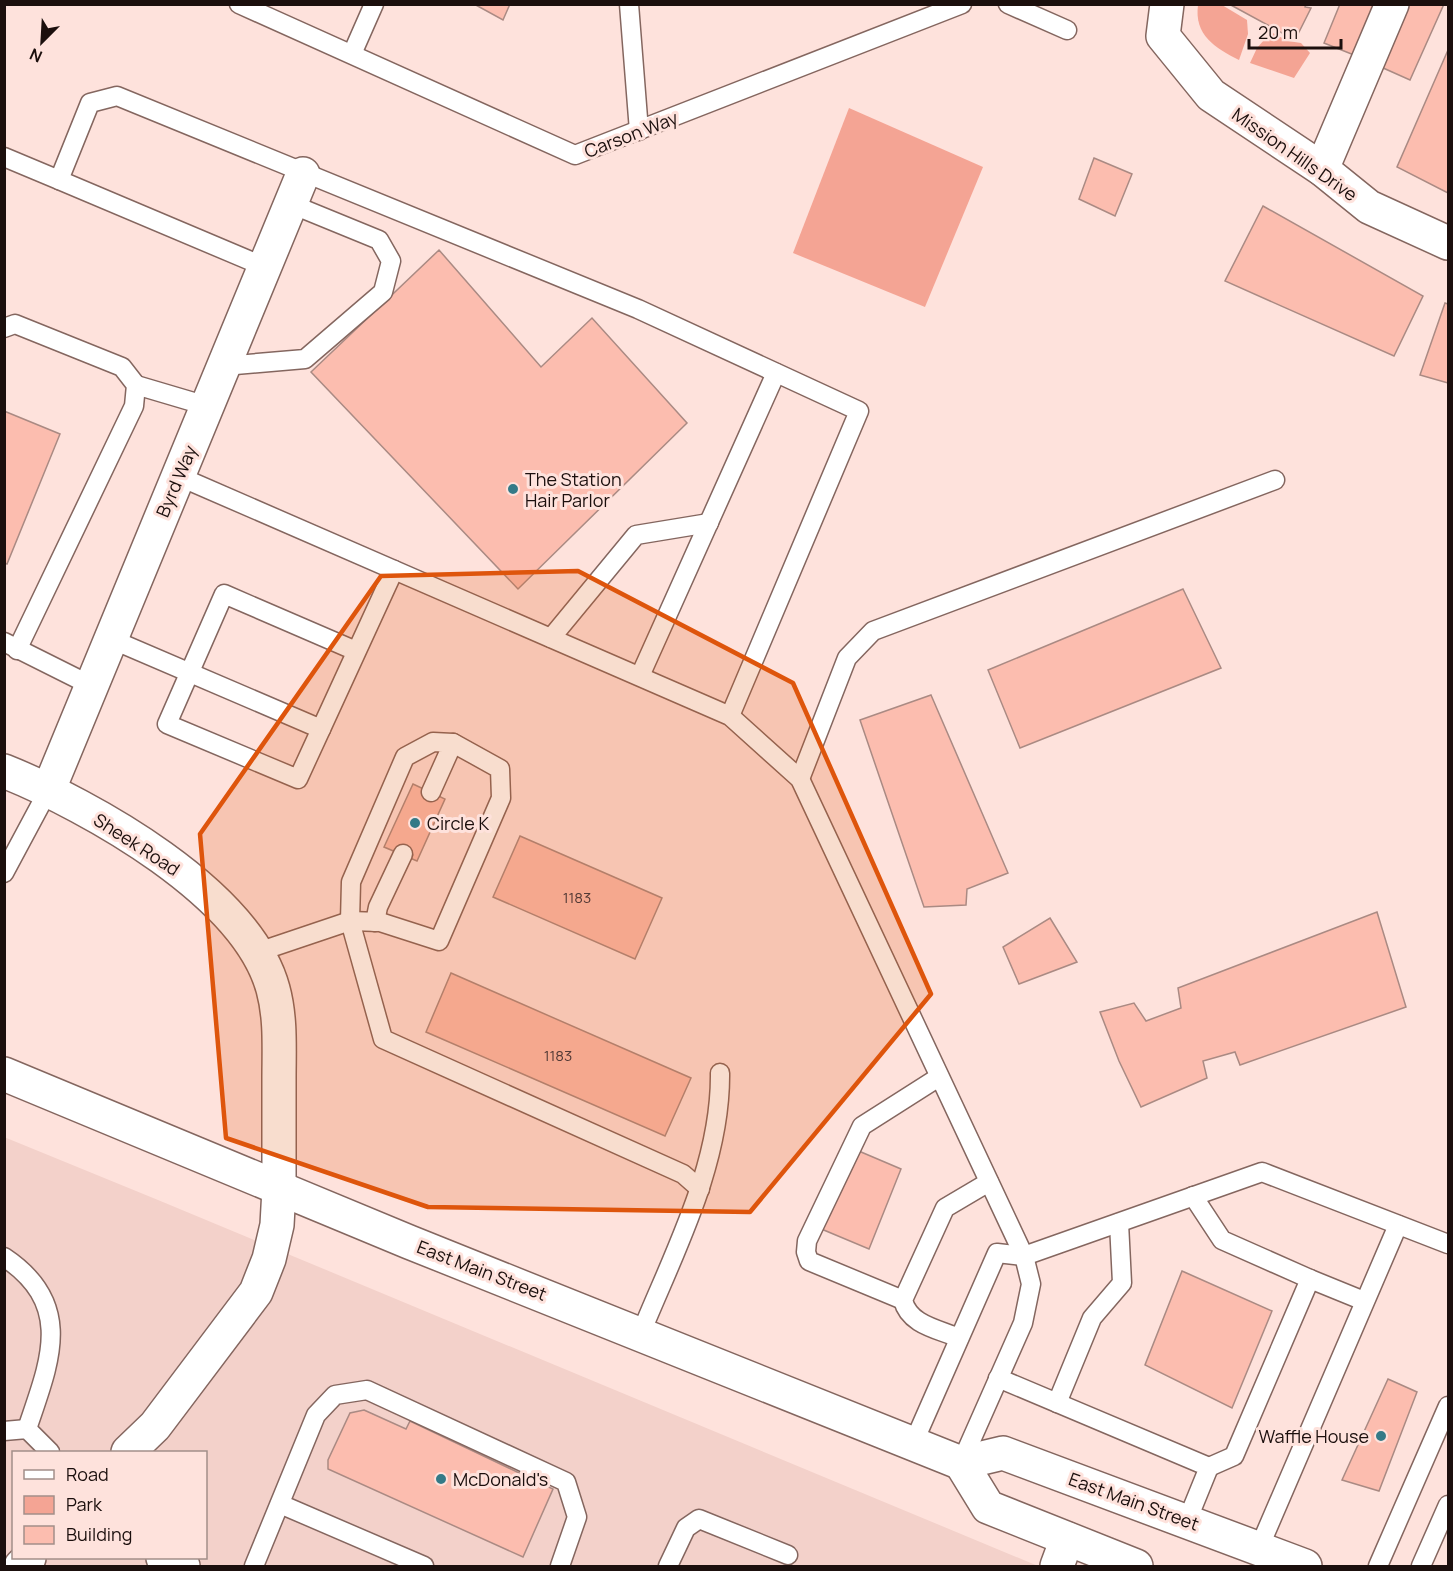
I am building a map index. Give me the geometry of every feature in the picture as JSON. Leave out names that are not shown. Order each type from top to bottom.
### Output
[{"type":"street","name":"Mission Hills Drive","points":[[1167,4],[1163,36],[1211,95],[1323,169],[1369,207],[1449,243]]},
{"type":"street","points":[[1323,169],[1392,4]]},
{"type":"street","name":"Byrd Way","points":[[49,789],[303,174]]},
{"type":"street","name":"Sheek Road","points":[[4,771],[49,789],[169,860],[216,900],[258,952],[273,988],[279,1024],[279,1189],[277,1225],[270,1259],[256,1293],[155,1426],[129,1451]]},
{"type":"street","name":"East Main Street","points":[[4,1074],[279,1189],[961,1463],[1003,1453],[1305,1566]]},
{"type":"street","points":[[961,1463],[988,1507],[1062,1553],[1136,1566]]},
{"type":"street","points":[[167,1559],[183,1566]]},
{"type":"lane","name":"Carson Way","points":[[239,4],[575,155],[960,5]]},
{"type":"lane","points":[[352,54],[374,4]]},
{"type":"lane","points":[[629,4],[639,130]]},
{"type":"lane","points":[[1008,4],[1067,30]]},
{"type":"lane","points":[[59,180],[90,103],[117,96],[303,174],[638,309],[859,411],[730,716]]},
{"type":"lane","points":[[4,157],[265,267]]},
{"type":"lane","points":[[224,366],[305,359],[383,292],[391,261],[379,240],[291,204]]},
{"type":"lane","points":[[4,328],[15,324],[122,367],[136,385],[207,406]]},
{"type":"lane","points":[[640,676],[776,373]]},
{"type":"lane","points":[[92,686],[11,646],[134,406],[136,385]]},
{"type":"lane","points":[[178,476],[730,716],[800,779],[1024,1256],[1031,1284],[1023,1323],[961,1463]]},
{"type":"lane","points":[[800,779],[847,658],[873,631],[1275,480]]},
{"type":"lane","points":[[551,638],[636,536],[709,523]]},
{"type":"lane","points":[[356,651],[224,594],[167,724],[298,779],[394,570]]},
{"type":"lane","points":[[111,639],[321,729]]},
{"type":"lane","points":[[258,952],[350,921],[375,922],[439,941],[501,798],[500,769],[453,743],[433,742],[405,757],[351,882],[350,921],[383,1039],[683,1174],[700,1189]]},
{"type":"lane","points":[[431,792],[453,743]]},
{"type":"lane","points":[[4,873],[49,789]]},
{"type":"lane","points":[[375,922],[378,907],[403,854]]},
{"type":"lane","points":[[641,1333],[700,1189],[720,1108],[720,1073]]},
{"type":"lane","points":[[903,1300],[809,1261],[806,1252],[807,1241],[862,1126],[939,1077]]},
{"type":"lane","points":[[913,1444],[997,1253],[1024,1256],[1262,1172],[1449,1244]]},
{"type":"lane","points":[[959,1338],[912,1318],[906,1311],[903,1300],[945,1209],[989,1182]]},
{"type":"lane","points":[[1193,1196],[1222,1240],[1364,1301]]},
{"type":"lane","points":[[1057,1403],[1092,1318],[1122,1283],[1119,1223]]},
{"type":"lane","points":[[1259,1548],[1398,1225]]},
{"type":"lane","points":[[4,1257],[21,1268],[39,1291],[49,1312],[53,1342],[50,1359],[27,1429]]},
{"type":"lane","points":[[1187,1521],[1209,1467],[1234,1456],[1310,1279]]},
{"type":"lane","points":[[998,1378],[1209,1467]]},
{"type":"lane","points":[[254,1566],[316,1415],[335,1395],[367,1390],[566,1482],[577,1517],[560,1566]]},
{"type":"lane","points":[[1378,1566],[1449,1406]]},
{"type":"lane","points":[[4,1431],[27,1429],[49,1451]]},
{"type":"lane","points":[[280,1504],[424,1566]]},
{"type":"lane","points":[[1420,1566],[1443,1532],[1449,1505]]},
{"type":"lane","points":[[668,1566],[686,1528],[699,1519],[788,1555]]},
{"type":"highlighted area","points":[[578,571],[793,683],[931,994],[750,1212],[428,1207],[226,1138],[200,834],[381,576]]},
{"type":"shaded area","points":[[4,1137],[158,1200],[1038,1566],[5,1566]]},
{"type":"green space","points":[[1198,5],[1222,5],[1247,20],[1248,34],[1239,60],[1222,51],[1208,39],[1199,25]]},
{"type":"green space","points":[[1271,32],[1288,41],[1301,43],[1310,53],[1294,78],[1250,63],[1257,48]]},
{"type":"green space","points":[[849,108],[983,167],[925,307],[793,253]]},
{"type":"building","points":[[474,4],[510,4],[503,20]]},
{"type":"building","points":[[1229,4],[1306,4],[1305,7],[1311,8],[1295,40]]},
{"type":"building","points":[[1340,4],[1374,4],[1354,55],[1324,43]]},
{"type":"building","points":[[1409,4],[1444,4],[1410,80],[1381,67]]},
{"type":"building","points":[[1448,50],[1448,193],[1397,167]]},
{"type":"building","points":[[1094,158],[1132,174],[1115,216],[1079,199]]},
{"type":"building","points":[[1263,206],[1423,296],[1394,356],[1225,281]]},
{"type":"building","points":[[439,250],[541,367],[592,318],[687,423],[518,589],[311,372]]},
{"type":"building","points":[[1445,303],[1448,304],[1448,383],[1420,375]]},
{"type":"building","points":[[4,411],[60,434],[7,564],[4,563]]},
{"type":"building","points":[[1183,589],[1221,668],[1020,748],[988,670]]},
{"type":"building","points":[[931,695],[1008,873],[967,889],[966,905],[924,907],[860,720]]},
{"type":"building","name":"Circle K","points":[[413,784],[445,799],[417,861],[384,847]]},
{"type":"building","name":"Circle K","points":[[520,836],[662,898],[635,959],[493,897]]},
{"type":"building","points":[[1377,912],[1406,1007],[1240,1065],[1235,1052],[1203,1061],[1207,1078],[1141,1107],[1119,1061],[1100,1012],[1134,1003],[1146,1021],[1181,1008],[1178,988]]},
{"type":"building","points":[[1050,918],[1077,962],[1019,984],[1003,947]]},
{"type":"building","points":[[451,973],[691,1078],[665,1136],[426,1032]]},
{"type":"building","points":[[854,1149],[901,1169],[869,1249],[819,1228]]},
{"type":"building","points":[[1182,1271],[1272,1311],[1232,1408],[1145,1365]]},
{"type":"building","name":"Waffle House","points":[[1388,1379],[1417,1392],[1379,1491],[1342,1480]]},
{"type":"building","name":"McDonald's","points":[[364,1410],[406,1429],[410,1421],[553,1489],[523,1557],[328,1469],[328,1460],[350,1413]]},
{"type":"place","name":"The Station Hair Parlor","points":[[513,489]]},
{"type":"place","name":"Circle K","points":[[415,823]]},
{"type":"place","name":"Waffle House","points":[[1381,1436]]},
{"type":"place","name":"McDonald's","points":[[441,1479]]}]
